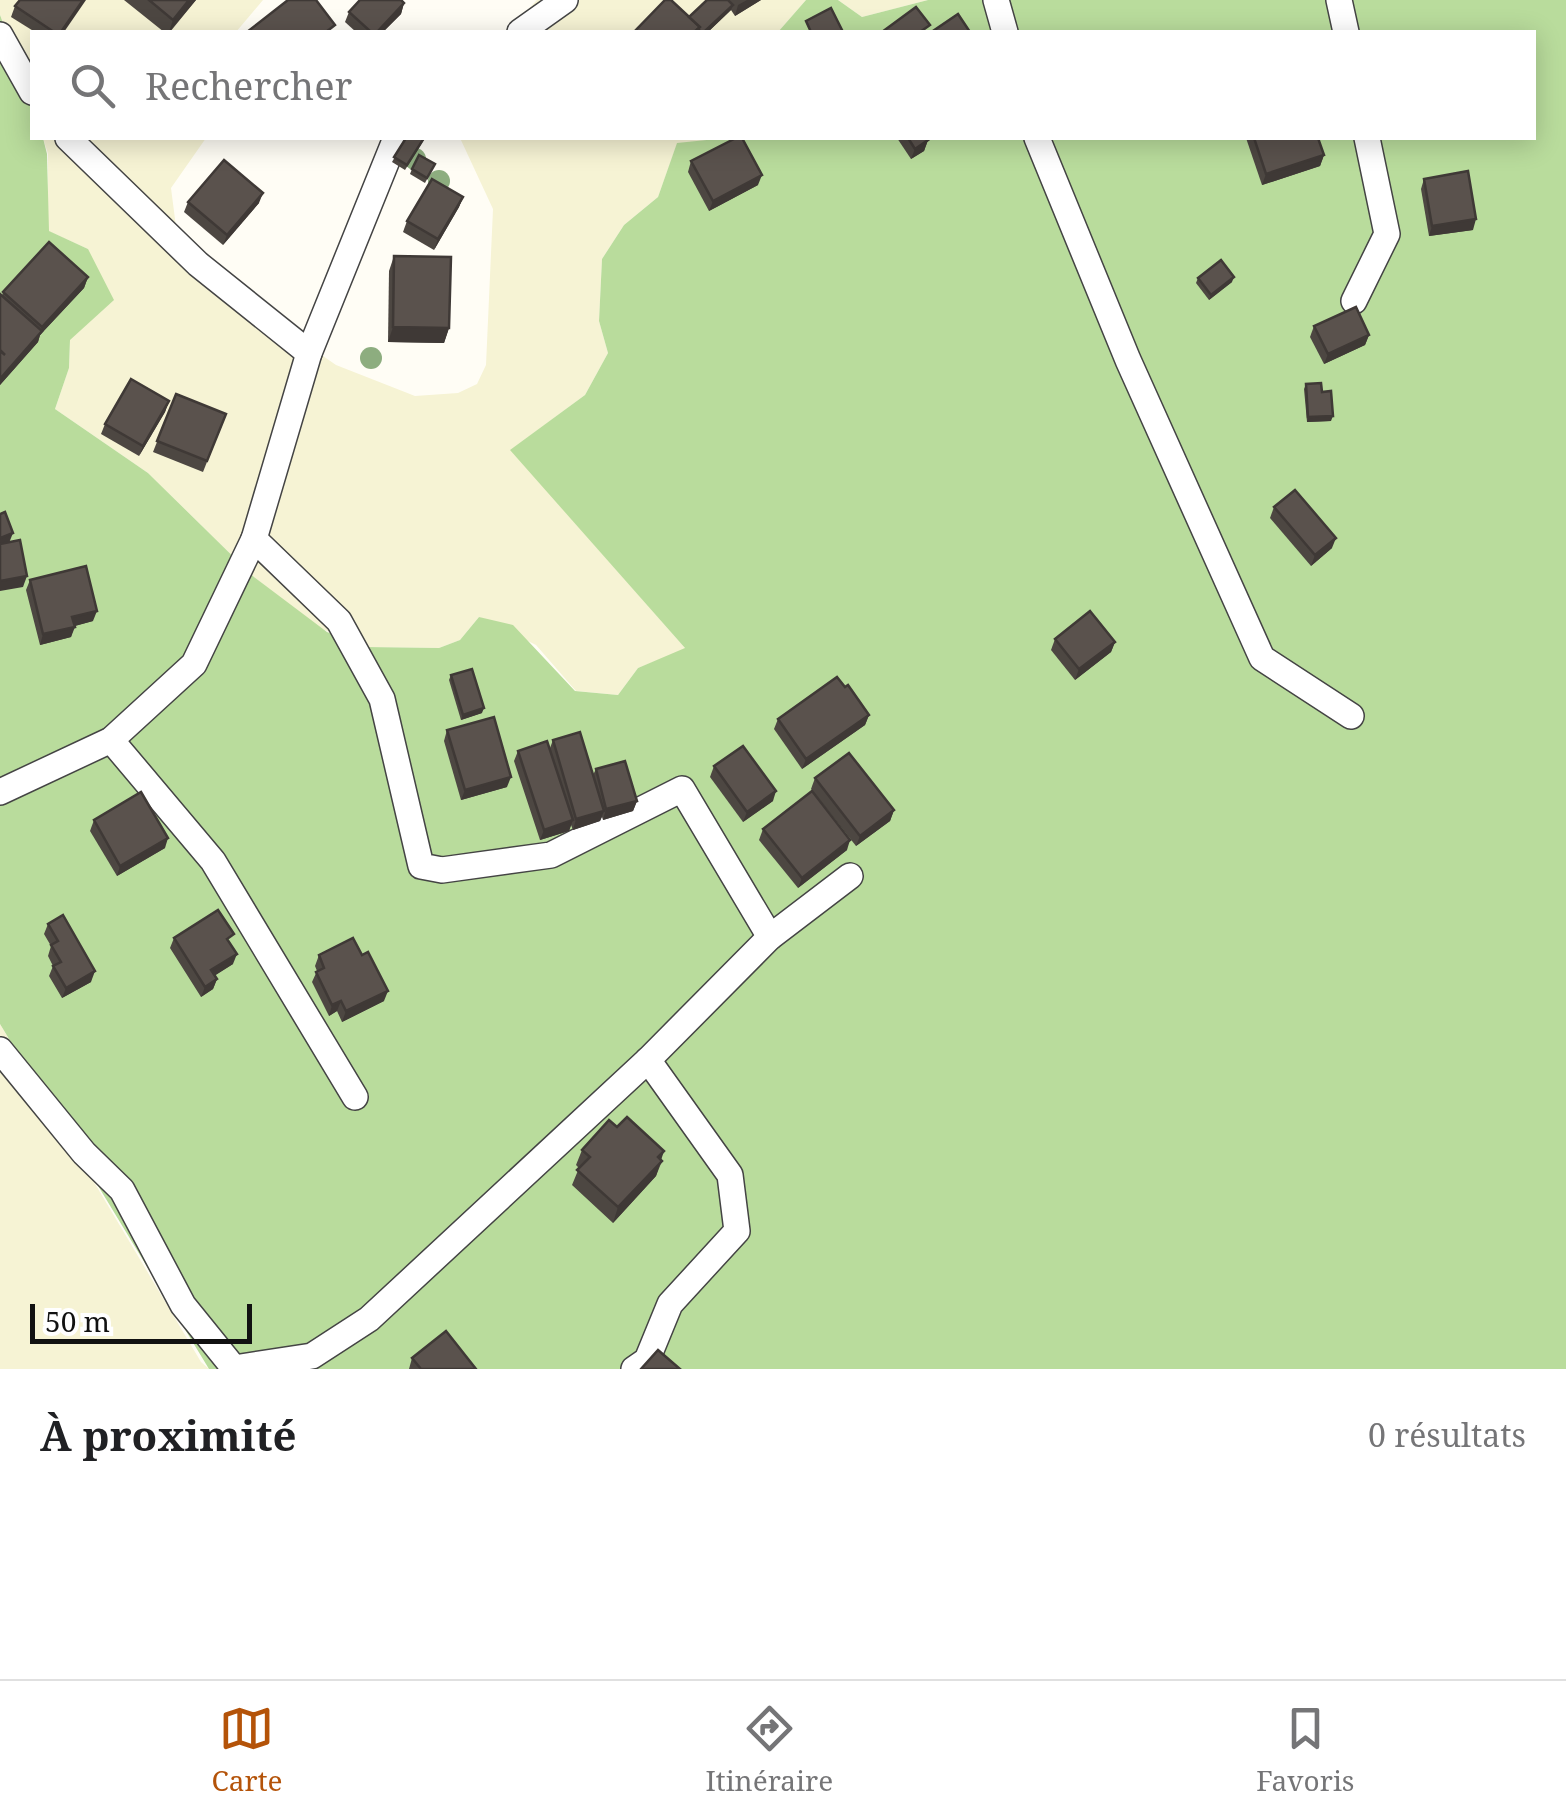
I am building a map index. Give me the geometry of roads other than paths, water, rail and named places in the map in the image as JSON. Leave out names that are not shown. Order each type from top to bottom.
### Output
[{"type":"street","points":[[523,30],[565,0]]},
{"type":"street","points":[[996,0],[1004,30]]},
{"type":"street","points":[[1339,0],[1346,30]]},
{"type":"street","points":[[0,35],[30,88]]},
{"type":"street","points":[[70,140],[198,264],[309,353]]},
{"type":"street","points":[[0,792],[111,740],[194,664],[254,539],[309,353],[395,140]]},
{"type":"street","points":[[1039,140],[1128,360],[1262,658],[1352,716]]},
{"type":"street","points":[[1354,301],[1387,234],[1367,140]]},
{"type":"street","points":[[254,539],[340,622],[382,699],[422,866],[442,870],[551,855],[682,789],[770,937]]},
{"type":"street","points":[[111,740],[213,861],[355,1097]]},
{"type":"street","points":[[0,1050],[84,1152],[122,1190],[183,1304],[234,1369],[312,1356],[368,1319],[648,1060],[770,937],[850,876]]},
{"type":"street","points":[[634,1369],[647,1360],[670,1304],[737,1231],[730,1175],[648,1060]]}]
